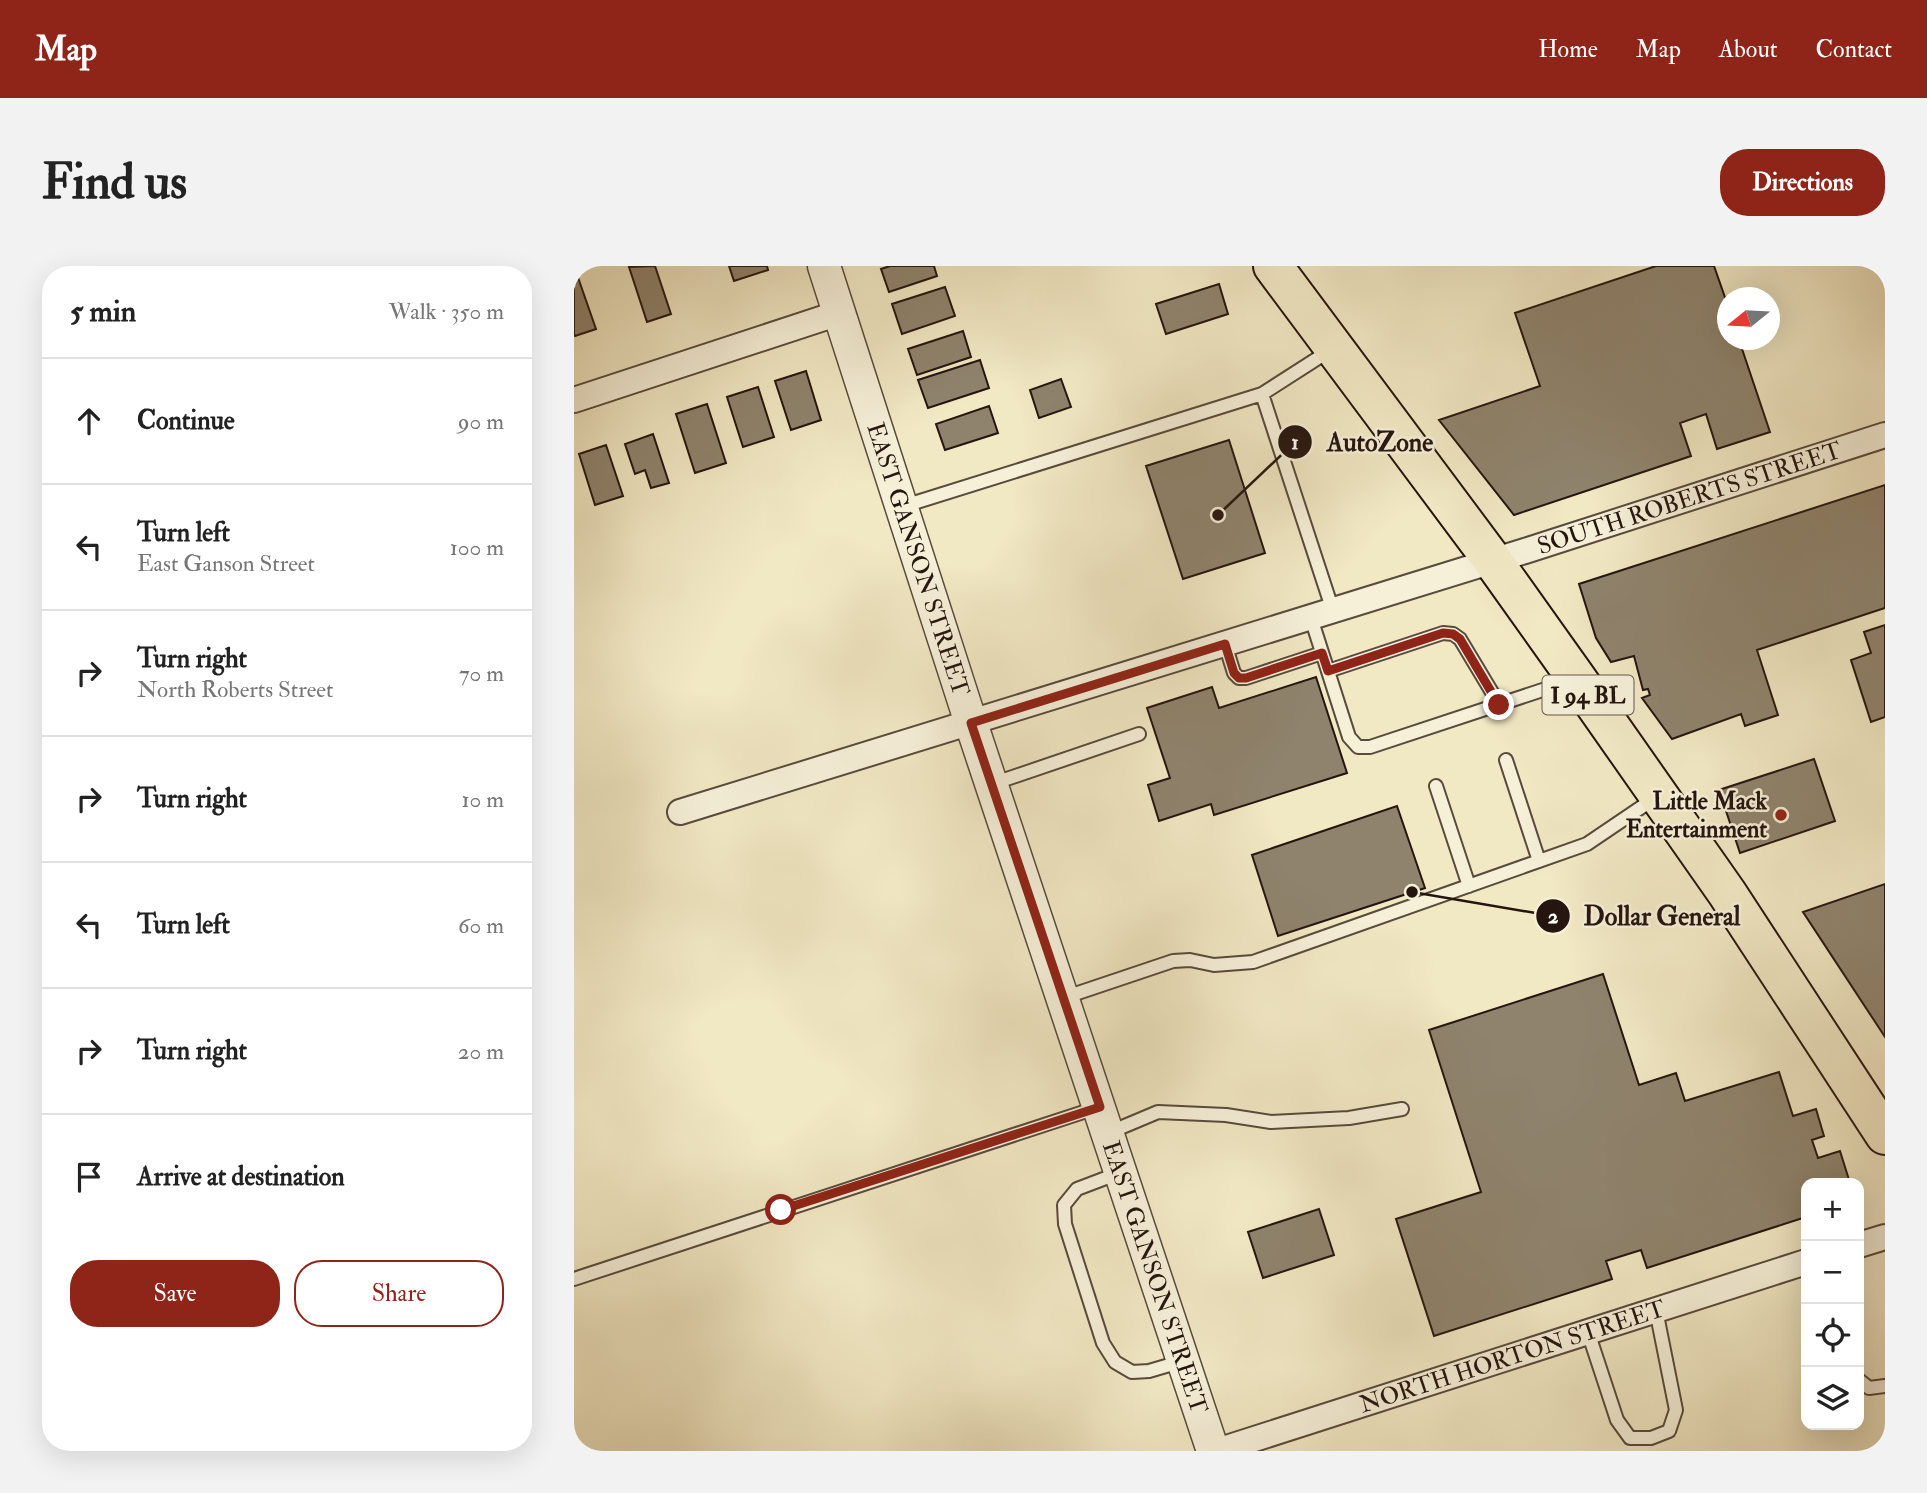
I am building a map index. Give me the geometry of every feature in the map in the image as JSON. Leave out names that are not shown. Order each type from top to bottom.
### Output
[{"type":"main road","name":"I 94 BL","points":[[1273,266],[1493,561],[1577,679],[1727,893],[1885,1135]]},
{"type":"street","name":"EAST GANSON STREET","points":[[824,266],[991,785],[1215,1451]]},
{"type":"street","points":[[574,400],[839,313]]},
{"type":"street","name":"SOUTH ROBERTS STREET","points":[[680,812],[1493,561],[1885,435]]},
{"type":"street","points":[[1864,1243],[1885,1237]]},
{"type":"street","name":"NORTH HORTON STREET","points":[[1215,1451],[1801,1264]]},
{"type":"lane","points":[[901,507],[1262,394],[1334,348]]},
{"type":"lane","points":[[1262,394],[1322,614],[1322,653],[1349,737],[1358,747],[1370,747],[1577,679]]},
{"type":"lane","points":[[1328,671],[1443,633],[1453,634],[1460,639],[1499,705]]},
{"type":"lane","points":[[1225,644],[1234,673],[1239,678],[1322,653]]},
{"type":"lane","points":[[991,785],[1139,734]]},
{"type":"lane","points":[[1506,760],[1539,861]]},
{"type":"lane","points":[[1436,786],[1469,886]]},
{"type":"lane","points":[[1063,998],[1173,961],[1190,960],[1214,965],[1253,962],[1587,844],[1658,795]]},
{"type":"lane","points":[[574,1279],[1104,1120],[1158,1112],[1226,1115],[1271,1122],[1349,1118],[1402,1109]]},
{"type":"lane","points":[[1121,1172],[1077,1189],[1065,1205],[1065,1224],[1103,1343],[1115,1362],[1132,1372],[1149,1371],[1183,1361]]},
{"type":"lane","points":[[1588,1332],[1617,1420],[1630,1438],[1651,1438],[1669,1431],[1676,1410],[1656,1310]]},
{"type":"lane","points":[[1864,1384],[1869,1388],[1885,1386]]},
{"type":"building","points":[[574,266],[596,329],[575,336],[574,334]]},
{"type":"building","points":[[655,266],[671,314],[647,322],[629,267]]},
{"type":"building","points":[[729,266],[767,266],[768,270],[734,281]]},
{"type":"building","points":[[890,266],[934,266],[937,276],[889,292],[881,269]]},
{"type":"building","points":[[1656,266],[1714,266],[1721,287],[1717,287],[1717,350],[1742,350],[1770,432],[1717,449],[1706,414],[1680,423],[1691,456],[1514,515],[1439,420],[1540,386],[1515,313]]},
{"type":"building","points":[[1219,284],[1228,314],[1166,334],[1156,304]]},
{"type":"building","points":[[945,287],[955,316],[902,334],[892,304]]},
{"type":"building","points":[[963,331],[971,357],[917,375],[908,349]]},
{"type":"building","points":[[980,360],[989,388],[928,408],[918,380]]},
{"type":"building","points":[[806,371],[821,420],[791,430],[775,381]]},
{"type":"building","points":[[1061,379],[1071,407],[1039,418],[1030,390]]},
{"type":"building","points":[[758,387],[774,437],[743,447],[727,397]]},
{"type":"building","points":[[707,404],[726,463],[695,473],[676,414]]},
{"type":"building","points":[[989,406],[998,433],[945,450],[936,424]]},
{"type":"building","points":[[653,434],[669,483],[651,488],[645,470],[635,474],[625,444]]},
{"type":"building","points":[[1229,440],[1265,553],[1183,579],[1146,466]]},
{"type":"building","points":[[606,445],[623,496],[595,505],[579,454]]},
{"type":"building","points":[[1885,485],[1885,608],[1757,650],[1778,715],[1745,726],[1741,714],[1672,739],[1642,698],[1650,695],[1648,689],[1643,690],[1634,656],[1611,662],[1596,638],[1579,584]]},
{"type":"building","points":[[1885,625],[1885,717],[1871,722],[1851,660],[1871,653],[1864,632]]},
{"type":"building","points":[[1316,677],[1347,773],[1214,815],[1211,804],[1159,821],[1148,785],[1170,778],[1147,708],[1212,687],[1219,708]]},
{"type":"building","points":[[1814,759],[1835,821],[1740,853],[1719,790]]},
{"type":"building","points":[[1397,806],[1425,888],[1278,936],[1252,855]]},
{"type":"building","points":[[1885,884],[1885,1037],[1803,912]]},
{"type":"building","points":[[1603,974],[1639,1085],[1676,1073],[1685,1101],[1779,1072],[1793,1116],[1816,1109],[1824,1136],[1812,1140],[1818,1158],[1840,1151],[1848,1178],[1801,1178],[1801,1219],[1647,1268],[1641,1250],[1606,1261],[1612,1279],[1434,1336],[1396,1219],[1481,1192],[1429,1030]]},
{"type":"building","points":[[1319,1209],[1334,1255],[1263,1278],[1248,1232]]},
{"type":"place","name":"AutoZone","points":[[1218,515]]},
{"type":"place","name":"Little Mack Entertainment","points":[[1781,815]]},
{"type":"place","name":"Dollar General","points":[[1412,892]]},
{"type":"route","points":[[781,1210],[1100,1107],[971,723],[1225,644],[1234,673],[1239,678],[1246,678],[1322,653],[1328,671],[1443,633],[1453,634],[1460,639],[1499,705]]}]
